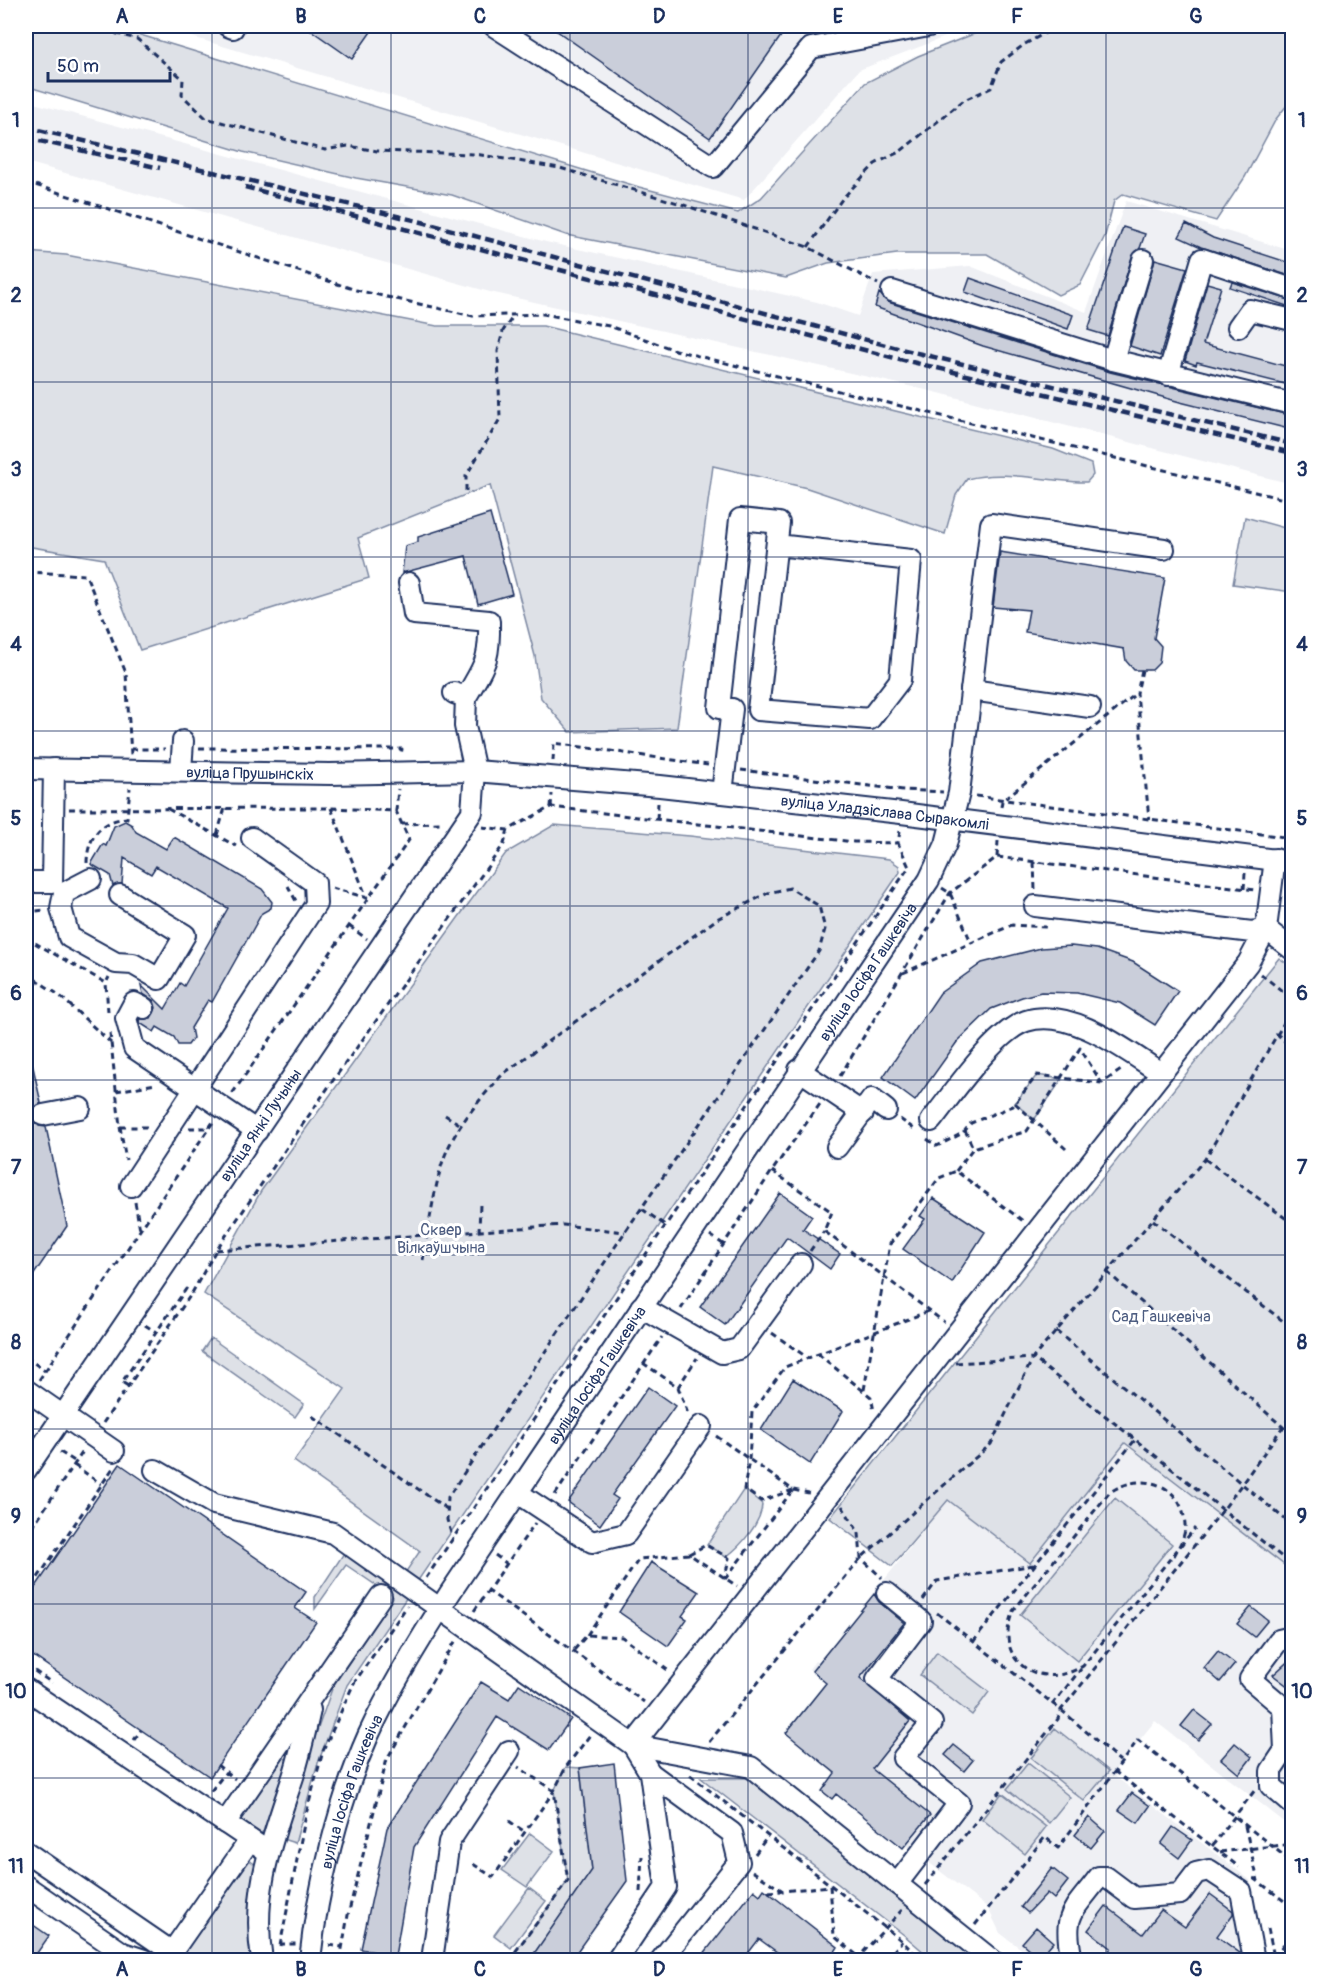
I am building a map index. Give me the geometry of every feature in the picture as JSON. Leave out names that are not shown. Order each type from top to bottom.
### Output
[{"type":"street","points":[[494,26],[713,166],[811,48],[929,26]]},
{"type":"street","points":[[1168,375],[1202,259],[1293,289]]},
{"type":"street","points":[[1113,360],[1143,260]]},
{"type":"street","points":[[892,291],[1113,360],[1293,404]]},
{"type":"street","points":[[1238,327],[1250,310],[1293,320]]},
{"type":"street","points":[[758,710],[777,545],[780,523],[740,519],[718,708],[870,719],[900,680],[912,560],[777,545]]},
{"type":"street","name":"вуліца Іосіфа Гашкевіча","points":[[310,1960],[316,1914],[343,1804],[368,1737],[401,1672],[440,1609],[799,1070],[929,880],[946,844],[959,793],[991,524],[1164,549]]},
{"type":"street","name":"вуліца Янкі Лучыны","points":[[26,1470],[471,812],[475,771],[460,695],[486,665],[490,650],[489,621],[414,614],[409,583]]},
{"type":"street","points":[[971,690],[1090,707]]},
{"type":"street","points":[[722,793],[732,709]]},
{"type":"street","points":[[181,771],[183,745]]},
{"type":"street","name":"вуліца Прушынскіх","points":[[26,769],[330,774],[475,771]]},
{"type":"street","points":[[54,769],[52,809],[58,887],[69,937],[116,963],[133,964],[159,979],[186,935],[120,895]]},
{"type":"street","name":"вуліца Уладзіслава Сыракомлі","points":[[475,771],[722,793],[1284,860]]},
{"type":"street","points":[[131,1186],[187,1085],[316,904],[315,883],[249,845]]},
{"type":"street","points":[[633,1745],[1248,963],[1266,929],[1269,893],[1284,860]]},
{"type":"street","points":[[26,882],[58,887],[90,879]]},
{"type":"street","points":[[1035,906],[1252,932],[1266,929],[1293,949]]},
{"type":"street","points":[[144,1008],[134,1003],[126,1018],[134,1048],[257,1131]]},
{"type":"street","points":[[931,1121],[990,1046],[1025,1021],[1049,1020],[1074,1023],[1111,1041],[1161,1073]]},
{"type":"street","points":[[799,1070],[863,1113]]},
{"type":"street","points":[[837,1147],[872,1099],[886,1110]]},
{"type":"street","points":[[43,1115],[80,1108]]},
{"type":"street","points":[[641,1307],[722,1353],[739,1349],[801,1264]]},
{"type":"street","points":[[28,1392],[116,1455]]},
{"type":"street","points":[[518,1493],[592,1542],[626,1534],[701,1426]]},
{"type":"street","points":[[155,1470],[214,1504],[333,1533],[633,1745],[650,1773],[732,1833],[739,1862],[669,1958]]},
{"type":"street","points":[[887,1593],[921,1620],[877,1679],[932,1723],[903,1758],[959,1803],[897,1884]]},
{"type":"street","points":[[225,1823],[381,1596]]},
{"type":"street","points":[[1293,1637],[1280,1640],[1250,1679],[1283,1707],[1285,1750],[1271,1771],[1271,1786],[1293,1804]]},
{"type":"street","points":[[26,1689],[267,1851]]},
{"type":"street","points":[[262,1960],[258,1913],[267,1851],[293,1774],[314,1695]]},
{"type":"street","points":[[633,1745],[751,1767],[992,1960]]},
{"type":"street","points":[[432,1960],[449,1842],[506,1754]]},
{"type":"street","points":[[617,1960],[666,1887],[650,1773]]},
{"type":"street","points":[[26,1852],[172,1952],[250,1840]]},
{"type":"street","points":[[1072,1960],[1066,1934],[1067,1920],[1099,1877],[1106,1877],[1134,1898],[1180,1894],[1196,1873],[1209,1869],[1241,1891],[1254,1960]]},
{"type":"street","points":[[52,1904],[68,1881]]},
{"type":"street","points":[[26,1886],[118,1954],[144,1960]]},
{"type":"street","points":[[118,1954],[130,1923]]},
{"type":"path","points":[[85,26],[136,39],[183,79],[182,96],[206,118],[325,150],[348,146],[377,151],[475,154],[560,168],[678,203],[808,247],[892,291]]},
{"type":"path","points":[[808,247],[842,199],[875,164],[901,151],[964,100],[991,88],[1001,62],[1025,44],[1058,26]]},
{"type":"path","points":[[26,182],[356,290],[473,316],[543,314],[609,326],[675,350],[1293,501]]},
{"type":"path","points":[[466,491],[466,476],[500,419],[498,351],[503,331],[514,315]]},
{"type":"path","points":[[26,572],[86,575],[126,673],[131,748],[183,745],[402,749]]},
{"type":"path","points":[[1142,670],[1137,693],[1149,819]]},
{"type":"path","points":[[1002,801],[1137,693]]},
{"type":"path","points":[[903,790],[959,793],[1002,801],[1293,838]]},
{"type":"path","points":[[26,1536],[192,1293],[216,1250],[334,1079],[504,844],[507,830],[551,807],[854,842],[898,843],[909,867],[354,1683],[323,1751],[306,1814],[279,1944]]},
{"type":"path","points":[[167,808],[217,835],[249,845]]},
{"type":"path","points":[[217,835],[225,808]]},
{"type":"path","points":[[26,810],[331,808],[396,811],[409,840],[222,1108],[45,1371],[28,1392]]},
{"type":"path","points":[[331,808],[368,898]]},
{"type":"path","points":[[90,879],[87,858],[93,839],[110,820],[127,818],[129,810]]},
{"type":"path","points":[[340,1960],[348,1915],[387,1759],[487,1590],[544,1511],[772,1171],[851,1060],[950,893],[997,857],[1269,893]]},
{"type":"path","points":[[1034,862],[1035,906]]},
{"type":"path","points":[[929,880],[950,893],[971,943]]},
{"type":"path","points":[[288,885],[297,903]]},
{"type":"path","points":[[423,1260],[441,1166],[461,1125],[479,1100],[503,1074],[717,919],[768,893],[790,888],[819,906],[825,930],[819,951],[625,1232],[448,1497],[447,1509],[453,1539]]},
{"type":"path","points":[[903,973],[1012,925],[1053,927]]},
{"type":"path","points":[[26,938],[106,983]]},
{"type":"path","points":[[116,963],[106,983],[111,1043],[116,1091],[140,1230]]},
{"type":"path","points":[[1248,963],[1293,999]]},
{"type":"path","points":[[26,973],[59,995],[111,1043]]},
{"type":"path","points":[[921,1960],[902,1941],[686,1772],[861,1558],[991,1444],[1033,1358],[1205,1159],[1276,1033],[1293,1009]]},
{"type":"path","points":[[1276,1033],[1293,1048]]},
{"type":"path","points":[[864,1390],[890,1244],[939,1178],[956,1171],[973,1148],[1027,1131],[1080,1048],[1102,1083]]},
{"type":"path","points":[[912,1128],[937,1146],[971,1124],[1013,1106],[1037,1075],[1102,1083],[1138,1059]]},
{"type":"path","points":[[116,1091],[187,1085]]},
{"type":"path","points":[[1015,1103],[1066,1149]]},
{"type":"path","points":[[445,1114],[461,1125]]},
{"type":"path","points":[[965,1130],[973,1148]]},
{"type":"path","points":[[1205,1159],[1293,1223]]},
{"type":"path","points":[[772,1171],[832,1212],[824,1231],[801,1264]]},
{"type":"path","points":[[956,1171],[1036,1231]]},
{"type":"path","points":[[479,1232],[480,1204]]},
{"type":"path","points":[[642,1209],[666,1225]]},
{"type":"path","points":[[1153,1220],[1293,1328]]},
{"type":"path","points":[[216,1250],[563,1226],[625,1232]]},
{"type":"path","points":[[824,1231],[957,1332]]},
{"type":"path","points":[[1107,1272],[1293,1435]]},
{"type":"path","points":[[128,1386],[122,1382],[186,1289],[192,1293]]},
{"type":"path","points":[[793,1490],[761,1501],[744,1489],[749,1460],[752,1412],[785,1367],[929,1311]]},
{"type":"path","points":[[1056,1331],[1293,1525]]},
{"type":"path","points":[[780,1339],[808,1358]]},
{"type":"path","points":[[678,1388],[707,1345]]},
{"type":"path","points":[[818,1354],[871,1397],[878,1433]]},
{"type":"path","points":[[26,1358],[45,1371]]},
{"type":"path","points":[[954,1363],[968,1360],[1033,1358],[1293,1565]]},
{"type":"path","points":[[643,1363],[678,1388],[690,1419],[793,1490]]},
{"type":"path","points":[[830,1886],[834,1936],[858,1959],[884,1928],[914,1898],[1058,1719],[1061,1710],[1223,1510],[1293,1414]]},
{"type":"path","points":[[312,1416],[447,1509]]},
{"type":"path","points":[[973,1642],[1135,1440]]},
{"type":"path","points":[[60,1452],[101,1484]]},
{"type":"path","points":[[26,1595],[101,1484],[116,1455]]},
{"type":"path","points":[[1083,1666],[1069,1675],[1059,1677],[1037,1675],[1029,1670],[1013,1655],[1009,1643],[1010,1620],[1013,1611],[1108,1493],[1120,1485],[1141,1480],[1162,1485],[1172,1491],[1179,1501],[1186,1526],[1174,1556]]},
{"type":"path","points":[[725,1579],[793,1490]]},
{"type":"path","points":[[841,1504],[859,1533],[861,1558]]},
{"type":"path","points":[[1052,1705],[1195,1528]]},
{"type":"path","points":[[574,1651],[639,1559],[689,1554],[706,1545],[729,1558],[725,1579]]},
{"type":"path","points":[[689,1554],[751,1594]]},
{"type":"path","points":[[922,1601],[937,1581],[1034,1565]]},
{"type":"path","points":[[487,1590],[658,1712]]},
{"type":"path","points":[[939,1614],[1061,1710],[1120,1761]]},
{"type":"path","points":[[587,1635],[622,1637],[683,1681]]},
{"type":"path","points":[[26,1665],[53,1683]]},
{"type":"path","points":[[125,1734],[134,1740],[141,1730]]},
{"type":"path","points":[[965,1938],[1046,1837],[1058,1848],[1120,1761],[1138,1740],[1293,1862]]},
{"type":"path","points":[[506,1754],[554,1791],[568,1881],[510,1959],[515,1960]]},
{"type":"path","points":[[1114,1771],[1243,1870]]},
{"type":"path","points":[[1212,1846],[1234,1815],[1271,1771]]},
{"type":"path","points":[[202,1785],[211,1791],[226,1772]]},
{"type":"path","points":[[472,1864],[493,1877],[554,1791]]},
{"type":"path","points":[[509,1821],[525,1832]]},
{"type":"path","points":[[751,1859],[768,1836]]},
{"type":"path","points":[[1220,1852],[1293,1844]]},
{"type":"path","points":[[640,1893],[642,1849]]},
{"type":"path","points":[[746,1867],[783,1891]]},
{"type":"path","points":[[1251,1875],[1293,1907]]},
{"type":"path","points":[[773,1884],[768,1892],[830,1886]]},
{"type":"path","points":[[1271,1960],[1293,1933]]},
{"type":"path","points":[[886,1960],[902,1941]]},
{"type":"path","points":[[46,1957],[51,1960]]},
{"type":"shaded area","points":[[155,26],[974,26],[859,70],[744,200]]},
{"type":"shaded area","points":[[26,101],[546,242],[817,302],[858,316],[873,274],[970,266],[1086,312],[1126,201],[1292,251],[1292,484],[935,392],[490,292],[26,162]]},
{"type":"shaded area","points":[[1124,1443],[1292,1571],[1292,1828],[1155,1721],[1114,1771],[1116,1777],[1250,1880],[1264,1960],[1036,1960],[1000,1933],[988,1908],[906,1845],[903,1847],[836,1794],[832,1799],[822,1791],[835,1773],[786,1733],[826,1683],[809,1669],[815,1661],[818,1663],[948,1500],[1030,1562]]},
{"type":"green space","points":[[26,26],[111,26],[639,187],[738,213],[761,198],[865,83],[918,56],[989,26],[1292,26],[1292,99],[1276,119],[1245,177],[1216,221],[1123,194],[1114,201],[1105,236],[1080,285],[1058,295],[987,254],[897,254],[828,263],[786,278],[566,235],[452,195],[356,178],[243,152],[26,86]]},
{"type":"green space","points":[[26,252],[66,255],[437,326],[543,326],[1053,449],[1091,464],[1093,475],[1087,482],[996,475],[967,479],[956,495],[945,534],[807,488],[713,466],[677,728],[570,732],[541,698],[535,656],[490,485],[358,538],[369,578],[140,650],[104,559],[26,546]]},
{"type":"green space","points":[[1245,517],[1292,530],[1292,592],[1233,584]]},
{"type":"green space","name":"Сквер Вілкаўшчына","points":[[554,825],[690,836],[889,859],[899,866],[900,872],[417,1582],[405,1573],[420,1551],[294,1461],[345,1389],[204,1294],[261,1191],[506,853]]},
{"type":"green space","name":"Сад Гашкевіча","points":[[1279,958],[1292,967],[1292,1571],[1125,1443],[1030,1563],[948,1500],[892,1566],[830,1518]]},
{"type":"green space","points":[[1037,1075],[1062,1079],[1034,1120],[1015,1103]]},
{"type":"green space","points":[[211,1338],[304,1404],[295,1417],[202,1351]]},
{"type":"green space","points":[[744,1489],[762,1504],[761,1511],[750,1533],[726,1557],[707,1545]]},
{"type":"green space","points":[[1115,1498],[1172,1544],[1077,1661],[1020,1615]]},
{"type":"green space","points":[[344,1553],[407,1597],[347,1685],[318,1763],[295,1843],[279,1838],[333,1686],[393,1597],[346,1565],[315,1609],[315,1597]]},
{"type":"green space","points":[[937,1652],[989,1692],[972,1715],[920,1675]]},
{"type":"green space","points":[[1055,1728],[1109,1771],[1084,1801],[1031,1758]]},
{"type":"green space","points":[[282,1756],[287,1760],[289,1767],[267,1828],[260,1834],[251,1833],[239,1821],[240,1815]]},
{"type":"green space","points":[[1028,1763],[1070,1797],[1049,1823],[1007,1789]]},
{"type":"green space","points":[[566,1767],[580,1768],[592,1871],[533,1955],[540,1960],[515,1960],[511,1957],[568,1881],[554,1791]]},
{"type":"green space","points":[[701,1778],[752,1778],[975,1960],[933,1960]]},
{"type":"green space","points":[[1002,1793],[1046,1827],[1025,1854],[982,1819]]},
{"type":"green space","points":[[530,1833],[554,1851],[527,1887],[502,1870]]},
{"type":"green space","points":[[248,1859],[257,1866],[252,1960],[177,1958]]},
{"type":"green space","points":[[529,1888],[546,1901],[511,1948],[494,1935]]},
{"type":"building","points":[[305,26],[375,26],[352,59]]},
{"type":"building","points":[[550,26],[788,26],[710,138]]},
{"type":"building","points":[[1186,224],[1213,238],[1293,264],[1293,277],[1201,247],[1179,237]]},
{"type":"building","points":[[1123,227],[1145,234],[1140,248],[1132,257],[1108,336],[1088,330]]},
{"type":"building","points":[[1155,259],[1187,268],[1160,356],[1130,346]]},
{"type":"building","points":[[970,278],[1073,315],[1068,329],[965,292]]},
{"type":"building","points":[[1232,282],[1293,301],[1293,308],[1230,287]]},
{"type":"building","points":[[1207,283],[1221,287],[1203,344],[1293,368],[1293,386],[1185,361]]},
{"type":"building","points":[[879,293],[888,302],[1110,372],[1293,416],[1293,430],[1180,402],[983,346],[875,307]]},
{"type":"building","points":[[490,514],[512,594],[478,604],[466,556],[402,573],[405,546],[418,542],[418,537]]},
{"type":"building","points":[[1000,552],[1165,578],[1154,638],[1161,646],[1159,663],[1152,670],[1134,670],[1126,661],[1124,649],[1025,632],[1029,610],[993,607]]},
{"type":"building","points":[[125,821],[132,825],[136,832],[166,849],[174,837],[262,889],[272,902],[271,908],[262,913],[212,1002],[208,1000],[191,1028],[193,1038],[188,1045],[178,1045],[174,1037],[157,1027],[154,1032],[140,1023],[139,1019],[151,1018],[156,1008],[154,1001],[143,994],[141,985],[165,1009],[180,983],[184,986],[228,908],[156,866],[151,874],[124,858],[122,884],[113,886],[110,875],[91,864],[103,844],[106,846],[114,826]]},
{"type":"building","points":[[1071,946],[1097,949],[1133,962],[1178,991],[1155,1025],[1120,1003],[1077,993],[1041,992],[1022,997],[991,1009],[957,1042],[915,1101],[883,1077],[940,993],[982,963],[1041,948]]},
{"type":"building","points":[[31,1058],[41,1103],[32,1111],[31,1118],[39,1126],[46,1127],[67,1226],[26,1286],[26,1228],[30,1220],[26,1196],[26,1059]]},
{"type":"building","points":[[780,1193],[812,1216],[803,1229],[840,1254],[830,1269],[787,1237],[725,1325],[700,1307]]},
{"type":"building","points":[[933,1198],[985,1232],[952,1283],[903,1249],[925,1219],[920,1216]]},
{"type":"building","points":[[793,1379],[843,1411],[810,1464],[761,1430]]},
{"type":"building","points":[[648,1387],[675,1406],[612,1495],[618,1499],[600,1525],[568,1502]]},
{"type":"building","points":[[120,1464],[306,1592],[295,1608],[316,1622],[210,1777],[26,1651],[26,1601]]},
{"type":"building","points":[[651,1562],[699,1592],[682,1616],[687,1619],[668,1646],[619,1612]]},
{"type":"building","points":[[874,1594],[879,1602],[904,1623],[860,1678],[910,1721],[872,1769],[930,1815],[903,1848],[836,1794],[832,1799],[822,1791],[835,1773],[786,1733],[826,1683],[812,1671]]},
{"type":"building","points":[[1251,1607],[1268,1620],[1254,1637],[1237,1624]]},
{"type":"building","points":[[1218,1651],[1235,1664],[1220,1682],[1204,1668]]},
{"type":"building","points":[[1293,1657],[1293,1690],[1273,1675]]},
{"type":"building","points":[[481,1682],[509,1699],[519,1684],[571,1719],[549,1750],[497,1717],[414,1847],[395,1956],[361,1949],[387,1828]]},
{"type":"building","points":[[1194,1710],[1212,1724],[1198,1740],[1181,1726]]},
{"type":"building","points":[[1235,1743],[1252,1757],[1239,1774],[1221,1759]]},
{"type":"building","points":[[954,1745],[973,1760],[964,1771],[945,1755]]},
{"type":"building","points":[[614,1763],[627,1881],[571,1960],[540,1960],[533,1955],[592,1870],[580,1768]]},
{"type":"building","points":[[1132,1793],[1150,1806],[1138,1823],[1119,1810]]},
{"type":"building","points":[[1089,1817],[1105,1831],[1091,1848],[1075,1835]]},
{"type":"building","points":[[1173,1827],[1192,1840],[1179,1858],[1161,1844]]},
{"type":"building","points":[[1052,1868],[1068,1881],[1054,1899],[1047,1893],[1028,1913],[1021,1907]]},
{"type":"building","points":[[764,1889],[838,1947],[834,1953],[844,1960],[788,1960],[759,1939],[743,1960],[699,1960],[754,1890],[760,1895]]},
{"type":"building","points":[[1210,1894],[1233,1911],[1217,1936],[1241,1954],[1242,1960],[1198,1960],[1191,1955],[1187,1960],[1102,1960],[1111,1948],[1088,1930],[1106,1906],[1143,1934],[1161,1910],[1185,1927]]},
{"type":"building","points":[[26,1920],[49,1936],[32,1960],[26,1960]]},
{"type":"building","points":[[1036,1927],[1053,1942],[1039,1958],[1022,1943]]},
{"type":"tunnel","points":[[26,1117],[43,1115]]},
{"type":"railway","points":[[26,127],[422,222],[897,348],[1292,444]]},
{"type":"railway","points":[[26,138],[160,168]]},
{"type":"railway","points":[[245,187],[891,357],[1292,453]]}]
